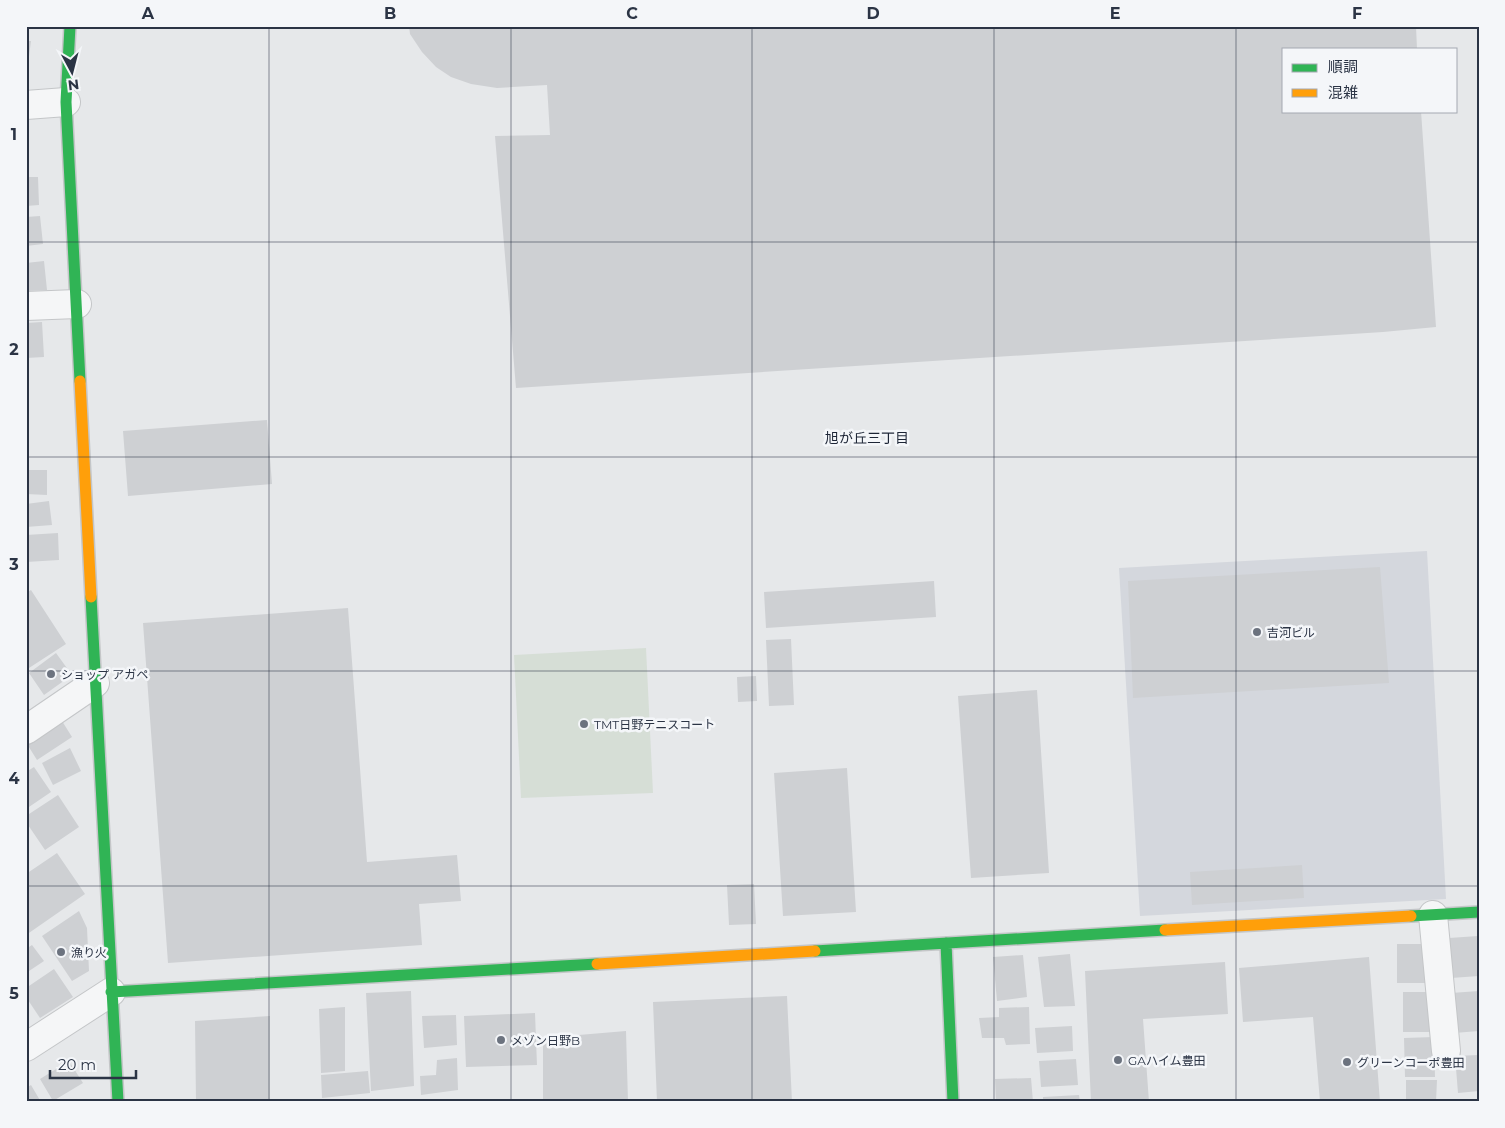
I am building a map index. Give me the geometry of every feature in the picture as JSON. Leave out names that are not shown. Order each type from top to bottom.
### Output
[{"type":"street","points":[[70,26],[66,102],[118,1102]]},
{"type":"street","points":[[26,105],[66,102]]},
{"type":"street","points":[[26,306],[77,304]]},
{"type":"street","points":[[26,730],[95,682]]},
{"type":"street","points":[[26,1047],[111,992],[1479,912]]},
{"type":"street","points":[[1433,915],[1446,1051]]},
{"type":"street","points":[[946,943],[953,1102]]},
{"type":"shaded area","points":[[1427,551],[1446,899],[1140,916],[1119,568]]},
{"type":"shaded area","name":"TMT日野テニスコート","points":[[646,648],[653,793],[521,798],[514,655]]},
{"type":"building","points":[[409,26],[1416,26],[1417,48],[1282,48],[1282,112],[1421,112],[1436,327],[516,388],[495,136],[550,135],[547,85],[497,88],[471,84],[451,77],[436,67],[422,52],[410,34]]},
{"type":"building","points":[[26,41],[31,41],[28,64],[26,64]]},
{"type":"building","points":[[26,177],[38,177],[39,205],[26,206]]},
{"type":"building","points":[[40,216],[43,244],[26,246],[26,217]]},
{"type":"building","points":[[44,261],[47,290],[26,291],[26,263]]},
{"type":"building","points":[[42,322],[44,357],[26,358],[26,323]]},
{"type":"building","points":[[267,420],[272,484],[128,496],[123,431]]},
{"type":"building","points":[[26,470],[47,470],[47,495],[26,494]]},
{"type":"building","points":[[49,501],[52,525],[26,527],[26,504]]},
{"type":"building","points":[[58,533],[59,560],[26,562],[26,535]]},
{"type":"building","name":"吉河ビル","points":[[1380,567],[1389,683],[1133,698],[1128,581]]},
{"type":"building","points":[[934,581],[936,617],[766,628],[764,592]]},
{"type":"building","points":[[31,590],[66,644],[29,668],[26,663],[26,593]]},
{"type":"building","points":[[348,608],[367,862],[457,855],[461,901],[419,904],[422,945],[168,963],[143,623]]},
{"type":"building","points":[[791,639],[794,705],[769,706],[766,640]]},
{"type":"building","points":[[56,653],[72,675],[44,695],[29,673]]},
{"type":"building","points":[[756,676],[757,701],[738,702],[737,677]]},
{"type":"building","points":[[1037,690],[1049,873],[971,878],[958,696]]},
{"type":"building","points":[[62,721],[72,737],[37,760],[27,744]]},
{"type":"building","points":[[70,748],[81,771],[53,785],[42,763]]},
{"type":"building","points":[[34,767],[51,792],[26,809],[26,772]]},
{"type":"building","points":[[847,768],[856,912],[783,916],[774,773]]},
{"type":"building","points":[[58,795],[79,827],[45,850],[26,822],[26,816]]},
{"type":"building","points":[[57,853],[85,894],[26,935],[26,874]]},
{"type":"building","points":[[1302,865],[1304,898],[1192,905],[1190,872]]},
{"type":"building","points":[[754,884],[756,924],[729,925],[727,885]]},
{"type":"building","points":[[79,911],[87,928],[89,971],[72,981],[42,936]]},
{"type":"building","points":[[1478,936],[1479,976],[1451,978],[1449,938]]},
{"type":"building","points":[[1397,944],[1427,944],[1427,983],[1397,983]]},
{"type":"building","points":[[32,945],[44,961],[26,973],[26,949]]},
{"type":"building","points":[[1070,954],[1075,1006],[1044,1007],[1038,957]]},
{"type":"building","points":[[1023,955],[1027,997],[997,1001],[993,957]]},
{"type":"building","name":"グリーンコーポ豊田","points":[[1369,957],[1380,1102],[1320,1102],[1313,1017],[1243,1022],[1239,968]]},
{"type":"building","name":"GAハイム豊田","points":[[1225,962],[1228,1014],[1143,1019],[1149,1102],[1091,1102],[1085,971]]},
{"type":"building","points":[[54,969],[73,997],[40,1018],[26,997],[26,988]]},
{"type":"building","points":[[411,991],[414,1086],[371,1091],[366,993]]},
{"type":"building","points":[[1479,991],[1479,1031],[1454,1033],[1451,993]]},
{"type":"building","points":[[1403,992],[1433,992],[1433,1032],[1403,1032]]},
{"type":"building","points":[[787,996],[792,1102],[657,1102],[653,1002]]},
{"type":"building","points":[[345,1007],[345,1071],[321,1073],[319,1009]]},
{"type":"building","points":[[1029,1007],[1030,1044],[1006,1045],[1004,1038],[982,1038],[979,1018],[999,1017],[999,1008]]},
{"type":"building","name":"メゾン日野B","points":[[535,1013],[537,1065],[466,1067],[464,1016]]},
{"type":"building","points":[[456,1015],[457,1045],[424,1048],[422,1016]]},
{"type":"building","points":[[270,1016],[270,1102],[196,1102],[195,1021]]},
{"type":"building","points":[[1072,1026],[1073,1051],[1037,1053],[1035,1028]]},
{"type":"building","points":[[626,1031],[628,1102],[543,1102],[543,1038]]},
{"type":"building","points":[[1434,1037],[1435,1077],[1405,1077],[1404,1038]]},
{"type":"building","points":[[1479,1055],[1479,1091],[1458,1093],[1455,1056]]},
{"type":"building","points":[[457,1058],[458,1090],[421,1095],[420,1076],[436,1075],[437,1060]]},
{"type":"building","points":[[1076,1059],[1078,1085],[1041,1087],[1039,1061]]},
{"type":"building","points":[[69,1061],[83,1083],[53,1101],[40,1079]]},
{"type":"building","points":[[368,1071],[370,1093],[322,1098],[321,1075]]},
{"type":"building","points":[[1031,1078],[1033,1102],[996,1102],[995,1079]]},
{"type":"building","points":[[1406,1080],[1437,1080],[1436,1102],[1406,1102]]},
{"type":"building","points":[[31,1085],[41,1102],[26,1102],[26,1088]]},
{"type":"building","points":[[1079,1095],[1080,1102],[1043,1102],[1043,1097]]},
{"type":"traffic: fast","points":[[70,26],[66,102],[80,381]]},
{"type":"traffic: fast","points":[[91,597],[118,1102]]},
{"type":"traffic: fast","points":[[1411,916],[1479,912]]},
{"type":"traffic: fast","points":[[815,951],[1165,930]]},
{"type":"traffic: fast","points":[[946,943],[953,1102]]},
{"type":"traffic: fast","points":[[111,992],[597,964]]},
{"type":"traffic: slow","points":[[80,381],[91,597]]},
{"type":"traffic: slow","points":[[1165,930],[1411,916]]},
{"type":"traffic: slow","points":[[597,964],[815,951]]},
{"type":"place","name":"吉河ビル","points":[[1257,632]]},
{"type":"place","name":"ショップ アガペ","points":[[51,674]]},
{"type":"place","name":"TMT日野テニスコート","points":[[584,724]]},
{"type":"place","name":"漁り火","points":[[61,952]]},
{"type":"place","name":"メゾン日野B","points":[[501,1040]]},
{"type":"place","name":"GAハイム豊田","points":[[1118,1060]]},
{"type":"place","name":"グリーンコーポ豊田","points":[[1347,1062]]},
{"type":"district","name":"旭が丘三丁目","points":[[867,438]]}]
